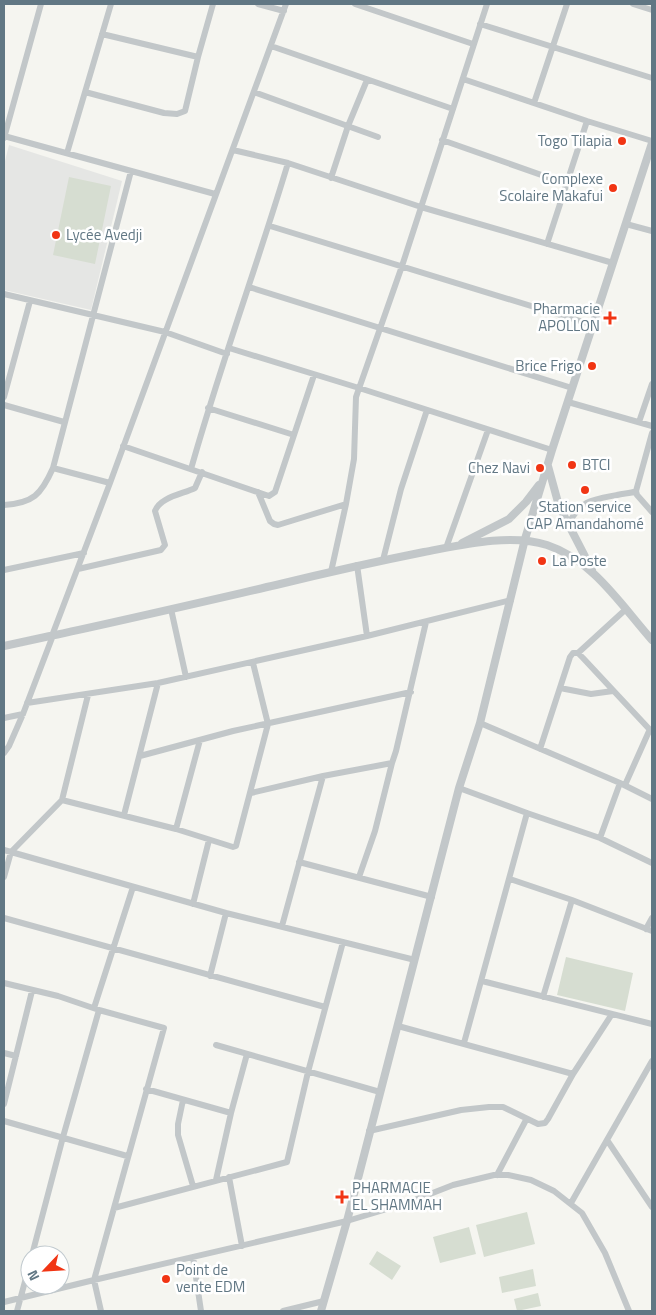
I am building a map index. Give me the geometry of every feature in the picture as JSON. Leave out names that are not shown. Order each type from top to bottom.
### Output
[{"type":"street","points":[[41,4],[4,137],[215,194]]},
{"type":"street","points":[[66,153],[111,4]]},
{"type":"street","points":[[85,92],[153,110],[177,114],[185,110],[213,4]]},
{"type":"street","points":[[4,753],[23,714],[78,569],[285,7],[258,4]]},
{"type":"street","points":[[355,4],[473,44]]},
{"type":"street","points":[[331,572],[354,459],[356,397],[402,266],[487,4]]},
{"type":"street","points":[[534,103],[567,4]]},
{"type":"street","points":[[633,4],[652,10]]},
{"type":"street","points":[[480,24],[652,78]]},
{"type":"street","points":[[102,34],[198,57]]},
{"type":"street","points":[[271,46],[453,109]]},
{"type":"street","points":[[321,1311],[347,1221],[459,788],[480,723],[525,539],[652,142],[463,79]]},
{"type":"street","points":[[331,178],[348,126],[367,80]]},
{"type":"street","points":[[254,92],[378,137]]},
{"type":"street","points":[[547,244],[587,121]]},
{"type":"street","points":[[442,140],[567,184]]},
{"type":"street","points":[[233,150],[288,163],[421,207],[613,264]]},
{"type":"street","points":[[191,469],[208,408],[270,226],[288,163]]},
{"type":"street","points":[[4,505],[21,504],[31,500],[44,486],[53,468],[131,171]]},
{"type":"street","points":[[626,224],[652,232]]},
{"type":"street","points":[[270,226],[592,325]]},
{"type":"street","points":[[249,287],[572,388]]},
{"type":"street","points":[[4,294],[165,332],[359,388],[552,450]]},
{"type":"street","points":[[4,397],[30,301]]},
{"type":"street","points":[[123,446],[269,496],[275,492],[314,375]]},
{"type":"street","points":[[639,422],[652,384]]},
{"type":"street","points":[[568,402],[652,426]]},
{"type":"street","points":[[4,405],[64,422]]},
{"type":"street","points":[[208,408],[294,436]]},
{"type":"street","points":[[383,560],[401,489],[427,410]]},
{"type":"street","points":[[446,548],[488,430]]},
{"type":"street","points":[[652,433],[636,491],[637,495],[652,512]]},
{"type":"street","points":[[548,465],[559,506],[593,572],[652,640]]},
{"type":"street","points":[[53,468],[110,483]]},
{"type":"street","points":[[78,569],[162,550],[165,544],[155,510],[157,505],[195,488],[202,472]]},
{"type":"street","points":[[456,546],[509,519],[526,502],[543,479]]},
{"type":"street","points":[[568,524],[577,509],[584,503],[618,494],[630,494],[636,491]]},
{"type":"street","points":[[258,492],[270,520],[278,525],[346,504]]},
{"type":"street","points":[[4,646],[357,565],[456,546],[525,539],[562,551],[593,572]]},
{"type":"street","points":[[4,570],[84,553]]},
{"type":"street","points":[[357,565],[368,636]]},
{"type":"street","points":[[27,703],[158,683],[253,663],[511,600]]},
{"type":"street","points":[[171,609],[186,677]]},
{"type":"street","points":[[540,749],[570,657],[573,653],[578,653],[626,610]]},
{"type":"street","points":[[360,878],[375,831],[396,752],[426,622]]},
{"type":"street","points":[[578,653],[651,730],[622,784],[600,838]]},
{"type":"street","points":[[62,800],[176,829],[233,847],[236,846],[268,724],[253,663]]},
{"type":"street","points":[[124,815],[158,683]]},
{"type":"street","points":[[560,688],[591,694],[613,691]]},
{"type":"street","points":[[140,756],[200,740],[411,692]]},
{"type":"street","points":[[4,877],[7,851],[62,800],[88,695]]},
{"type":"street","points":[[4,718],[23,714]]},
{"type":"street","points":[[480,723],[622,784],[652,799]]},
{"type":"street","points":[[176,829],[200,740]]},
{"type":"street","points":[[250,793],[323,776],[392,763]]},
{"type":"street","points":[[282,926],[323,776]]},
{"type":"street","points":[[459,788],[600,838],[652,863]]},
{"type":"street","points":[[464,1043],[527,813]]},
{"type":"street","points":[[193,904],[209,840]]},
{"type":"street","points":[[7,851],[226,913],[415,960]]},
{"type":"street","points":[[299,862],[432,897]]},
{"type":"street","points":[[510,879],[572,900],[649,930],[652,918]]},
{"type":"street","points":[[35,1245],[112,949],[133,887]]},
{"type":"street","points":[[544,996],[572,900]]},
{"type":"street","points":[[210,976],[226,913]]},
{"type":"street","points":[[4,918],[325,1007]]},
{"type":"street","points":[[114,1208],[287,1162],[308,1072],[343,942]]},
{"type":"street","points":[[482,981],[652,1024]]},
{"type":"street","points":[[4,983],[58,996],[164,1028],[94,1280],[101,1311]]},
{"type":"street","points":[[4,1104],[32,991]]},
{"type":"street","points":[[369,1131],[461,1110],[488,1107],[503,1107],[526,1120],[538,1124],[545,1123],[573,1074],[612,1014]]},
{"type":"street","points":[[398,1026],[573,1074]]},
{"type":"street","points":[[216,1045],[380,1092]]},
{"type":"street","points":[[4,1053],[16,1056]]},
{"type":"street","points":[[216,1180],[247,1054]]},
{"type":"street","points":[[571,1203],[652,1061]]},
{"type":"street","points":[[647,1072],[652,1077]]},
{"type":"street","points":[[146,1089],[231,1113]]},
{"type":"street","points":[[183,1100],[178,1124],[178,1135],[193,1186]]},
{"type":"street","points":[[497,1175],[526,1120]]},
{"type":"street","points":[[4,1121],[127,1156]]},
{"type":"street","points":[[607,1140],[652,1207]]},
{"type":"street","points":[[4,1302],[347,1221],[406,1203],[453,1185],[497,1175],[508,1175],[531,1180],[554,1191],[582,1213],[606,1253],[629,1311]]},
{"type":"street","points":[[229,1177],[242,1246]]},
{"type":"street","points":[[194,1257],[202,1311]]},
{"type":"street","points":[[17,1311],[22,1295]]},
{"type":"street","points":[[283,1311],[324,1302]]},
{"type":"shaded area","name":"Lycée Avedji","points":[[9,145],[122,181],[91,310],[4,290],[4,165]]},
{"type":"shaded area","points":[[69,177],[111,186],[95,264],[53,255]]},
{"type":"shaded area","points":[[566,957],[633,973],[625,1011],[557,995]]},
{"type":"shaded area","points":[[527,1212],[535,1244],[484,1257],[476,1225]]},
{"type":"shaded area","points":[[469,1227],[476,1254],[440,1263],[433,1237]]},
{"type":"shaded area","points":[[377,1251],[401,1266],[392,1280],[369,1264]]},
{"type":"shaded area","points":[[533,1269],[536,1286],[502,1293],[499,1277]]},
{"type":"shaded area","points":[[538,1293],[541,1306],[517,1311],[514,1299]]},
{"type":"place","name":"Togo Tilapia","points":[[622,141]]},
{"type":"place","name":"Complexe Scolaire Makafui","points":[[613,188]]},
{"type":"place","name":"Lycée Avedji","points":[[56,235]]},
{"type":"place","name":"Pharmacie APOLLON","points":[[610,318]]},
{"type":"place","name":"Brice Frigo","points":[[592,366]]},
{"type":"place","name":"BTCI","points":[[572,465]]},
{"type":"place","name":"Chez Navi","points":[[540,468]]},
{"type":"place","name":"Station service CAP Amandahomé","points":[[585,490]]},
{"type":"place","name":"La Poste","points":[[542,561]]},
{"type":"place","name":"PHARMACIE EL SHAMMAH","points":[[342,1197]]},
{"type":"place","name":"Point de vente EDM","points":[[166,1279]]}]
